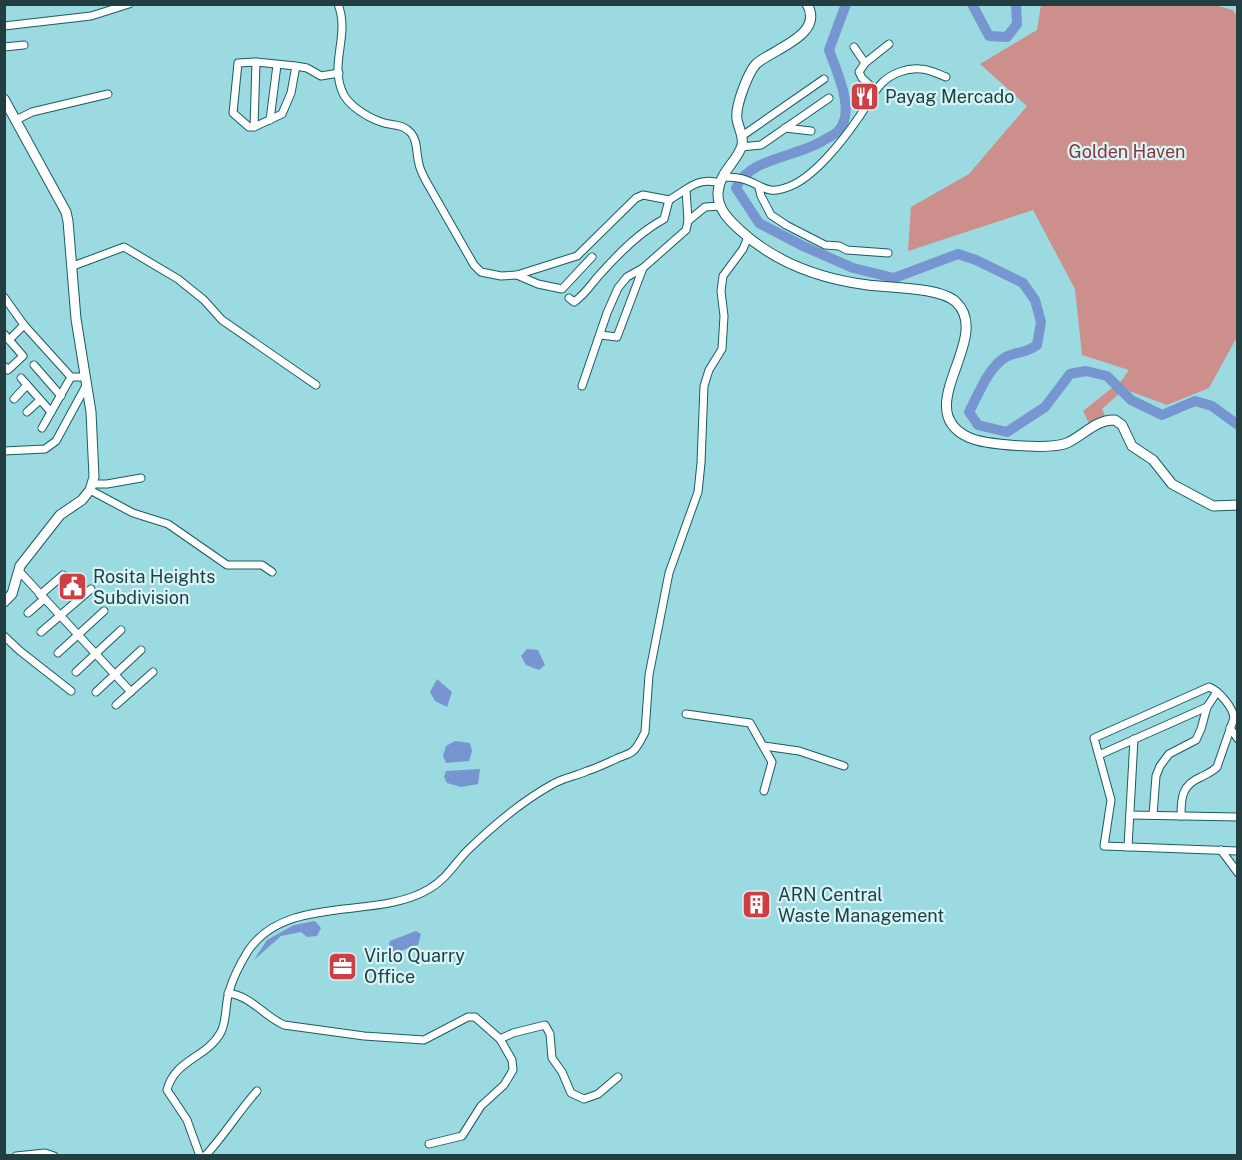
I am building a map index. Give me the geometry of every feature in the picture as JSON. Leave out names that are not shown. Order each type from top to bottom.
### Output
[{"type":"main road","points":[[807,4],[811,20],[806,30],[797,39],[761,60],[752,69],[737,110],[742,136],[741,147],[721,180],[718,193],[721,207],[733,223],[748,237],[800,269],[857,283],[937,293],[952,298],[958,303],[965,315],[966,330],[946,402],[952,423],[968,437],[987,442],[1053,447],[1066,443],[1102,422],[1115,420],[1122,425],[1132,446],[1153,460],[1167,479],[1179,489],[1214,506],[1238,505]]},
{"type":"main road","points":[[4,602],[12,594],[20,566],[60,515],[82,500],[91,487],[94,477],[91,412],[76,319],[73,266],[66,212],[6,104]]},
{"type":"street","points":[[4,26],[91,16],[129,4]]},
{"type":"street","points":[[338,4],[343,21],[343,36],[337,58],[342,90],[351,103],[383,123],[403,126],[412,135],[419,167],[474,265],[481,272],[501,276],[517,275],[578,256],[636,198],[644,195],[669,200],[693,183],[736,177],[747,180],[759,188],[777,190],[790,187],[804,178],[839,146],[860,117],[875,90],[884,81],[896,73],[910,69],[923,69],[946,77]]},
{"type":"street","points":[[875,90],[868,85],[859,72],[865,63],[889,44]]},
{"type":"street","points":[[4,47],[24,45]]},
{"type":"street","points":[[854,47],[865,63]]},
{"type":"street","points":[[296,66],[291,93],[282,114],[254,127],[249,127],[233,113],[238,63],[256,62],[296,66],[307,68],[321,75],[339,73]]},
{"type":"street","points":[[254,127],[256,62]]},
{"type":"street","points":[[270,120],[277,65]]},
{"type":"street","points":[[742,136],[824,79]]},
{"type":"street","points":[[16,120],[32,112],[108,94]]},
{"type":"street","points":[[741,147],[760,145],[829,98]]},
{"type":"street","points":[[785,128],[811,131]]},
{"type":"street","points":[[759,188],[771,215],[825,245],[839,246],[847,250],[888,253]]},
{"type":"street","points":[[582,386],[618,288],[627,277],[643,268],[686,230],[688,221],[686,190]]},
{"type":"street","points":[[569,298],[574,302],[581,298],[602,271],[645,230],[663,219],[669,200]]},
{"type":"street","points":[[688,221],[705,207],[721,207]]},
{"type":"street","points":[[200,1155],[187,1120],[167,1090],[170,1079],[181,1066],[204,1050],[221,1032],[228,993],[237,970],[250,948],[271,929],[296,917],[414,898],[452,871],[468,849],[502,818],[555,782],[586,772],[633,751],[642,739],[645,732],[649,675],[669,573],[698,492],[704,386],[709,370],[722,349],[723,276],[743,249],[748,237]]},
{"type":"street","points":[[73,266],[124,247],[178,279],[204,300],[222,320],[316,385]]},
{"type":"street","points":[[517,275],[538,284],[562,289],[592,257]]},
{"type":"street","points":[[600,335],[618,337],[643,268]]},
{"type":"street","points":[[4,297],[24,325],[71,376],[87,381],[56,441],[45,449],[4,452]]},
{"type":"street","points":[[4,366],[8,370],[22,356],[7,337],[24,325]]},
{"type":"street","points":[[34,365],[61,396]]},
{"type":"street","points":[[42,428],[71,376]]},
{"type":"street","points":[[21,378],[51,412]]},
{"type":"street","points":[[14,399],[27,385]]},
{"type":"street","points":[[27,412],[40,400]]},
{"type":"street","points":[[91,487],[141,478]]},
{"type":"street","points":[[91,487],[133,513],[168,524],[227,565],[262,565],[272,572]]},
{"type":"street","points":[[19,572],[131,692]]},
{"type":"street","points":[[28,613],[63,575]]},
{"type":"street","points":[[41,632],[92,589]]},
{"type":"street","points":[[57,653],[104,611]]},
{"type":"street","points":[[76,672],[122,630]]},
{"type":"street","points":[[4,636],[71,690]]},
{"type":"street","points":[[96,692],[141,650]]},
{"type":"street","points":[[116,705],[153,672]]},
{"type":"street","points":[[1181,816],[1183,791],[1196,779],[1214,771],[1234,713],[1211,687],[1206,687],[1094,738],[1111,800],[1104,846],[1238,850]]},
{"type":"street","points":[[1153,815],[1160,766],[1167,756],[1196,740],[1207,707],[1217,692]]},
{"type":"street","points":[[1099,755],[1207,707]]},
{"type":"street","points":[[686,714],[750,723],[772,762],[764,791]]},
{"type":"street","points":[[1230,728],[1238,740]]},
{"type":"street","points":[[1128,847],[1134,739]]},
{"type":"street","points":[[764,746],[799,751],[844,766]]},
{"type":"street","points":[[1130,815],[1238,817]]},
{"type":"street","points":[[1221,850],[1237,872]]},
{"type":"street","points":[[228,993],[239,994],[275,1021],[292,1027],[424,1040],[468,1017],[475,1017],[500,1039],[512,1060],[513,1070],[504,1085],[481,1106],[462,1136],[429,1144]]},
{"type":"street","points":[[500,1039],[522,1030],[545,1025],[550,1034],[552,1058],[562,1072],[571,1093],[584,1099],[598,1094],[618,1077]]},
{"type":"street","points":[[205,1155],[218,1143],[257,1091]]},
{"type":"street","points":[[16,1155],[45,1152],[54,1155]]},
{"type":"green space","name":"Golden Haven","points":[[1211,4],[1233,10],[1238,18],[1237,337],[1209,388],[1167,405],[1124,389],[1102,409],[1108,422],[1091,428],[1083,411],[1122,380],[1129,370],[1082,355],[1075,289],[1033,210],[908,251],[911,207],[969,174],[1027,106],[980,64],[1037,30],[1041,5]]},
{"type":"water","points":[[527,649],[538,650],[545,665],[539,670],[526,665],[521,656]]},
{"type":"water","points":[[437,679],[452,692],[447,707],[435,701],[430,692]]},
{"type":"water","points":[[455,741],[470,743],[472,751],[469,761],[446,763],[443,756],[446,746]]},
{"type":"water","points":[[480,769],[478,784],[461,787],[447,783],[444,777],[446,771]]},
{"type":"water","points":[[315,921],[321,928],[317,936],[307,937],[301,932],[281,936],[254,960],[267,940],[294,925]]},
{"type":"water","points":[[416,931],[421,934],[418,945],[391,954],[390,941]]},
{"type":"waterway","points":[[846,4],[829,50],[843,90],[846,112],[844,122],[830,137],[813,146],[762,164],[742,178],[736,188],[759,223],[853,268],[894,278],[958,254],[976,260],[1023,283],[1035,300],[1041,322],[1037,345],[1006,357],[994,367],[969,412],[978,425],[1007,432],[1045,407],[1070,374],[1086,371],[1107,376],[1131,400],[1162,415],[1195,401],[1212,406],[1238,425]]},
{"type":"waterway","points":[[972,4],[989,36],[1007,37],[1017,24],[1016,4]]},
{"type":"place","name":"Payag Mercado","points":[[864,97]]},
{"type":"place","name":"Rosita Heights Subdivision","points":[[72,587]]},
{"type":"place","name":"ARN Central Waste Management","points":[[757,905]]},
{"type":"place","name":"Virlo Quarry Office","points":[[343,966]]}]
